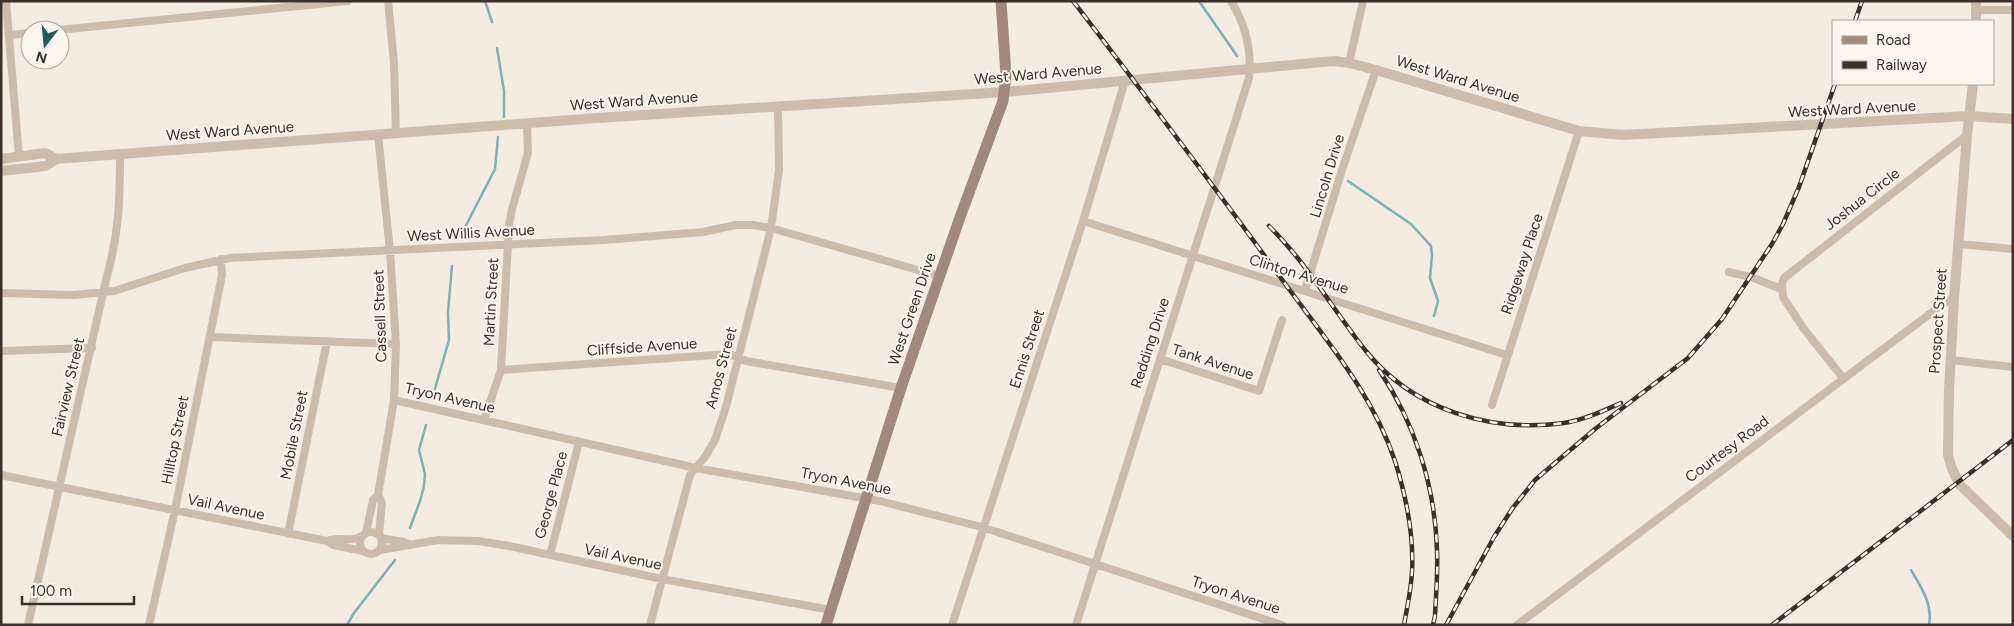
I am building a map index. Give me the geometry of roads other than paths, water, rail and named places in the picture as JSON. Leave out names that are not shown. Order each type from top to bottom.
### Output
[{"type":"main road","name":"West Green Drive","points":[[826,625],[901,388],[1005,92],[1006,75],[1001,1]]},
{"type":"street","points":[[6,1],[19,157]]},
{"type":"street","points":[[70,29],[348,1]]},
{"type":"street","points":[[388,1],[394,63],[396,134]]},
{"type":"street","name":"Redding Drive","points":[[1076,625],[1249,78],[1249,51],[1241,17],[1231,1]]},
{"type":"street","points":[[1349,63],[1363,1]]},
{"type":"street","points":[[1976,20],[1976,6],[2013,10]]},
{"type":"street","points":[[9,35],[20,34]]},
{"type":"street","name":"West Ward Avenue","points":[[1,171],[46,166],[56,160],[120,154],[1005,92],[1334,62],[1349,63],[1376,70],[1579,131],[1623,135],[1969,116],[2013,119]]},
{"type":"street","name":"Lincoln Drive","points":[[1305,290],[1342,170],[1376,70]]},
{"type":"street","name":"Ennis Street","points":[[952,625],[1083,221],[1125,81]]},
{"type":"street","name":"Prospect Street","points":[[1973,85],[1954,298],[1948,446],[1952,469],[1958,482],[1968,494],[2013,536]]},
{"type":"street","name":"Amos Street","points":[[650,625],[690,475],[715,440],[726,407],[771,228],[779,170],[778,107]]},
{"type":"street","name":"Martin Street","points":[[484,420],[502,370],[508,245],[512,209],[528,153],[527,124]]},
{"type":"street","name":"Ridgeway Place","points":[[1492,405],[1579,131]]},
{"type":"street","name":"Cassell Street","points":[[364,535],[373,500],[378,495],[394,400],[396,344],[390,251],[378,135]]},
{"type":"street","name":"Joshua Circle","points":[[1782,289],[1784,278],[1791,272],[1967,135]]},
{"type":"street","name":"West Ward Avenue","points":[[1,159],[45,153],[56,160]]},
{"type":"street","name":"Fairview Street","points":[[28,625],[118,228],[120,154]]},
{"type":"street","name":"Clinton Avenue","points":[[1083,221],[1507,355]]},
{"type":"street","name":"West Willis Avenue","points":[[1,293],[74,295],[114,291],[185,268],[221,260],[672,235],[703,232],[736,225],[771,228],[939,276]]},
{"type":"street","points":[[1959,244],[2013,249]]},
{"type":"street","name":"Hilltop Street","points":[[149,625],[175,510],[210,337],[222,275],[221,260]]},
{"type":"street","points":[[1729,272],[1750,277],[1782,289],[1783,297],[1804,329],[1843,378]]},
{"type":"street","name":"Courtesy Road","points":[[1517,625],[1843,378],[1943,304],[1954,298]]},
{"type":"street","name":"Tank Avenue","points":[[1160,359],[1259,391],[1282,320]]},
{"type":"street","points":[[210,337],[396,344]]},
{"type":"street","name":"Mobile Street","points":[[288,534],[327,341]]},
{"type":"street","points":[[1,351],[92,348]]},
{"type":"street","name":"Cliffside Avenue","points":[[502,370],[729,354],[738,358],[901,388]]},
{"type":"street","points":[[1951,360],[2013,367]]},
{"type":"street","name":"Tryon Avenue","points":[[394,400],[696,468],[866,498],[984,528],[1282,625]]},
{"type":"street","name":"George Place","points":[[550,555],[579,442]]},
{"type":"street","name":"Vail Avenue","points":[[1,475],[288,534],[327,540],[334,538],[349,541],[364,535]]},
{"type":"street","name":"Cassell Street","points":[[378,495],[382,502],[380,536]]},
{"type":"street","points":[[372,532],[380,536],[383,544],[380,550],[370,554],[363,551],[360,544],[364,535],[372,532]]},
{"type":"street","name":"Vail Avenue","points":[[380,536],[390,541],[403,540],[409,544]]},
{"type":"street","name":"Vail Avenue","points":[[327,540],[333,545],[363,551]]},
{"type":"street","name":"Vail Avenue","points":[[380,550],[403,548],[409,544],[438,540],[478,541],[662,579],[831,610]]},
{"type":"waterway","points":[[485,1],[492,22]]},
{"type":"waterway","points":[[1199,1],[1237,56]]},
{"type":"waterway","points":[[497,48],[504,91],[504,117]]},
{"type":"waterway","points":[[460,237],[495,169],[498,137]]},
{"type":"waterway","points":[[1348,181],[1411,224],[1431,246],[1430,278],[1438,301],[1434,316]]},
{"type":"waterway","points":[[434,392],[449,340],[448,312],[452,266]]},
{"type":"waterway","points":[[410,528],[424,486],[425,474],[419,450],[426,425]]},
{"type":"waterway","points":[[347,625],[395,560]]},
{"type":"waterway","points":[[1911,570],[1928,603],[1929,625]]},
{"type":"railway","points":[[1073,1],[1333,348],[1362,391],[1386,437],[1395,461],[1406,502],[1412,544],[1412,572],[1404,625]]},
{"type":"railway","points":[[1855,20],[1862,1]]},
{"type":"railway","points":[[1446,625],[1494,537],[1512,509],[1535,480],[1595,429],[1688,358],[1722,319],[1772,244],[1783,224],[1799,187],[1835,85]]},
{"type":"railway","points":[[1269,226],[1296,255],[1366,351],[1406,389],[1430,402],[1455,413],[1482,420],[1536,425],[1579,420],[1621,403]]},
{"type":"railway","points":[[1379,370],[1392,390],[1413,433],[1421,456],[1432,502],[1437,550],[1435,616],[1433,625]]},
{"type":"railway","points":[[1772,625],[2013,440]]}]
